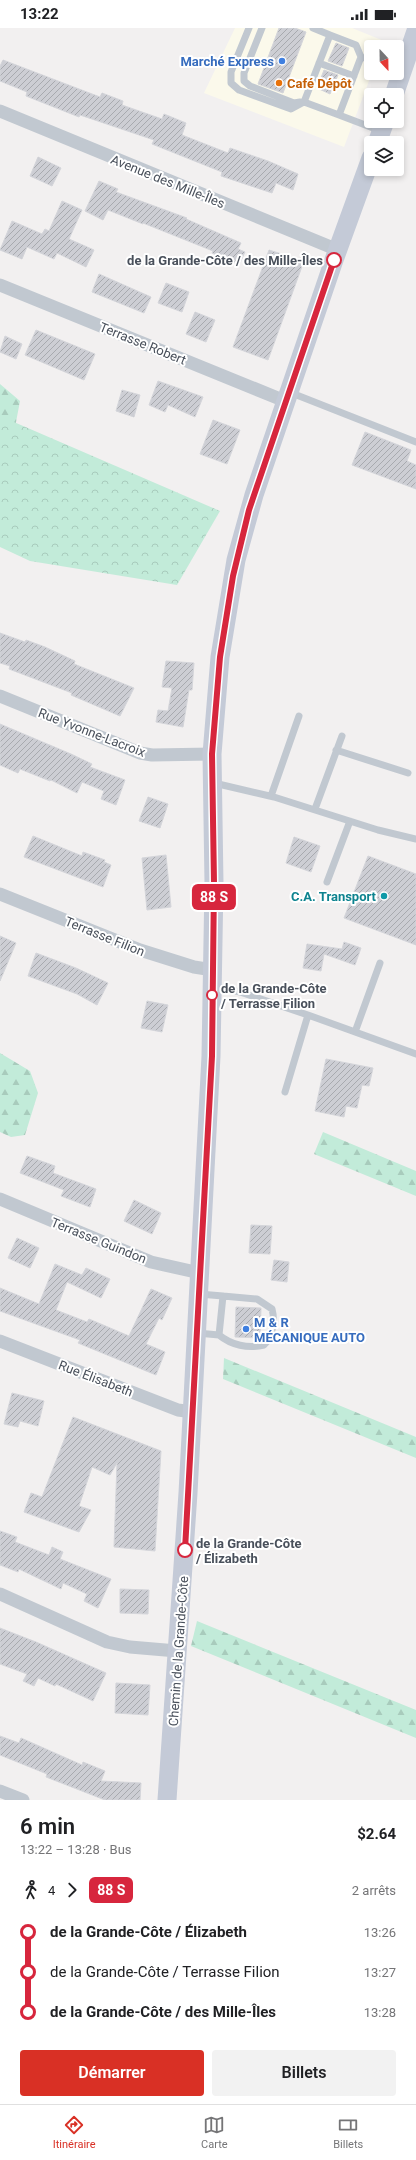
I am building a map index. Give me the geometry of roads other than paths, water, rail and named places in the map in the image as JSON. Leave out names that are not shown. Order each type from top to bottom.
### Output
[{"type":"main road","points":[[404,60],[416,31]]},
{"type":"main road","name":"Chemin de la Grande-Côte","points":[[167,1800],[193,1412],[212,1056],[212,754],[220,657],[236,560],[254,495],[365,176]]},
{"type":"street","name":"Avenue des Mille-Îles","points":[[0,111],[338,250]]},
{"type":"street","name":"Terrasse Robert","points":[[0,285],[287,397]]},
{"type":"street","name":"Rue Yvonne-Lacroix","points":[[0,696],[140,753],[152,755],[212,754]]},
{"type":"street","name":"Terrasse Filion","points":[[0,894],[140,950],[194,967],[213,978]]},
{"type":"street","name":"Terrasse Guindon","points":[[0,1199],[151,1262],[200,1273]]},
{"type":"street","name":"Rue Élisabeth","points":[[0,1341],[178,1410],[193,1412]]},
{"type":"street","points":[[0,1594],[107,1642],[130,1647],[177,1651]]},
{"type":"street","points":[[0,1791],[23,1800]]},
{"type":"lane","points":[[249,28],[231,72],[231,83],[239,90],[291,109],[304,102],[330,35]]},
{"type":"lane","points":[[262,28],[244,73],[244,81],[250,86],[294,103],[304,102],[381,132]]},
{"type":"lane","points":[[313,28],[356,45],[361,57],[340,115]]},
{"type":"lane","points":[[326,28],[330,35]]},
{"type":"lane","points":[[320,62],[354,76]]},
{"type":"lane","points":[[287,397],[416,442]]},
{"type":"lane","points":[[272,796],[299,716]]},
{"type":"lane","points":[[315,809],[342,736]]},
{"type":"lane","points":[[336,750],[408,773]]},
{"type":"lane","points":[[212,783],[272,796],[378,830],[416,839]]},
{"type":"lane","points":[[327,882],[350,821]]},
{"type":"lane","points":[[355,1032],[380,963]]},
{"type":"lane","points":[[213,978],[240,992],[415,1052]]},
{"type":"lane","points":[[285,1092],[308,1015]]},
{"type":"lane","points":[[197,1333],[219,1335],[229,1343],[254,1346],[264,1345],[269,1338],[274,1320],[272,1309],[257,1299],[199,1294]]},
{"type":"lane","points":[[219,1335],[222,1296]]},
{"type":"place","name":"Marché Express","points":[[282,61]]},
{"type":"place","name":"Café Dépôt","points":[[279,83]]},
{"type":"place","name":"de la Grande-Côte / des Mille-Îles","points":[[334,260]]},
{"type":"place","name":"C.A. Transport","points":[[384,896]]},
{"type":"place","name":"de la Grande-Côte / Terrasse Filion","points":[[212,995]]},
{"type":"place","name":"M & R MÉCANIQUE AUTO","points":[[246,1329]]},
{"type":"place","name":"de la Grande-Côte / Élizabeth","points":[[185,1550]]}]
